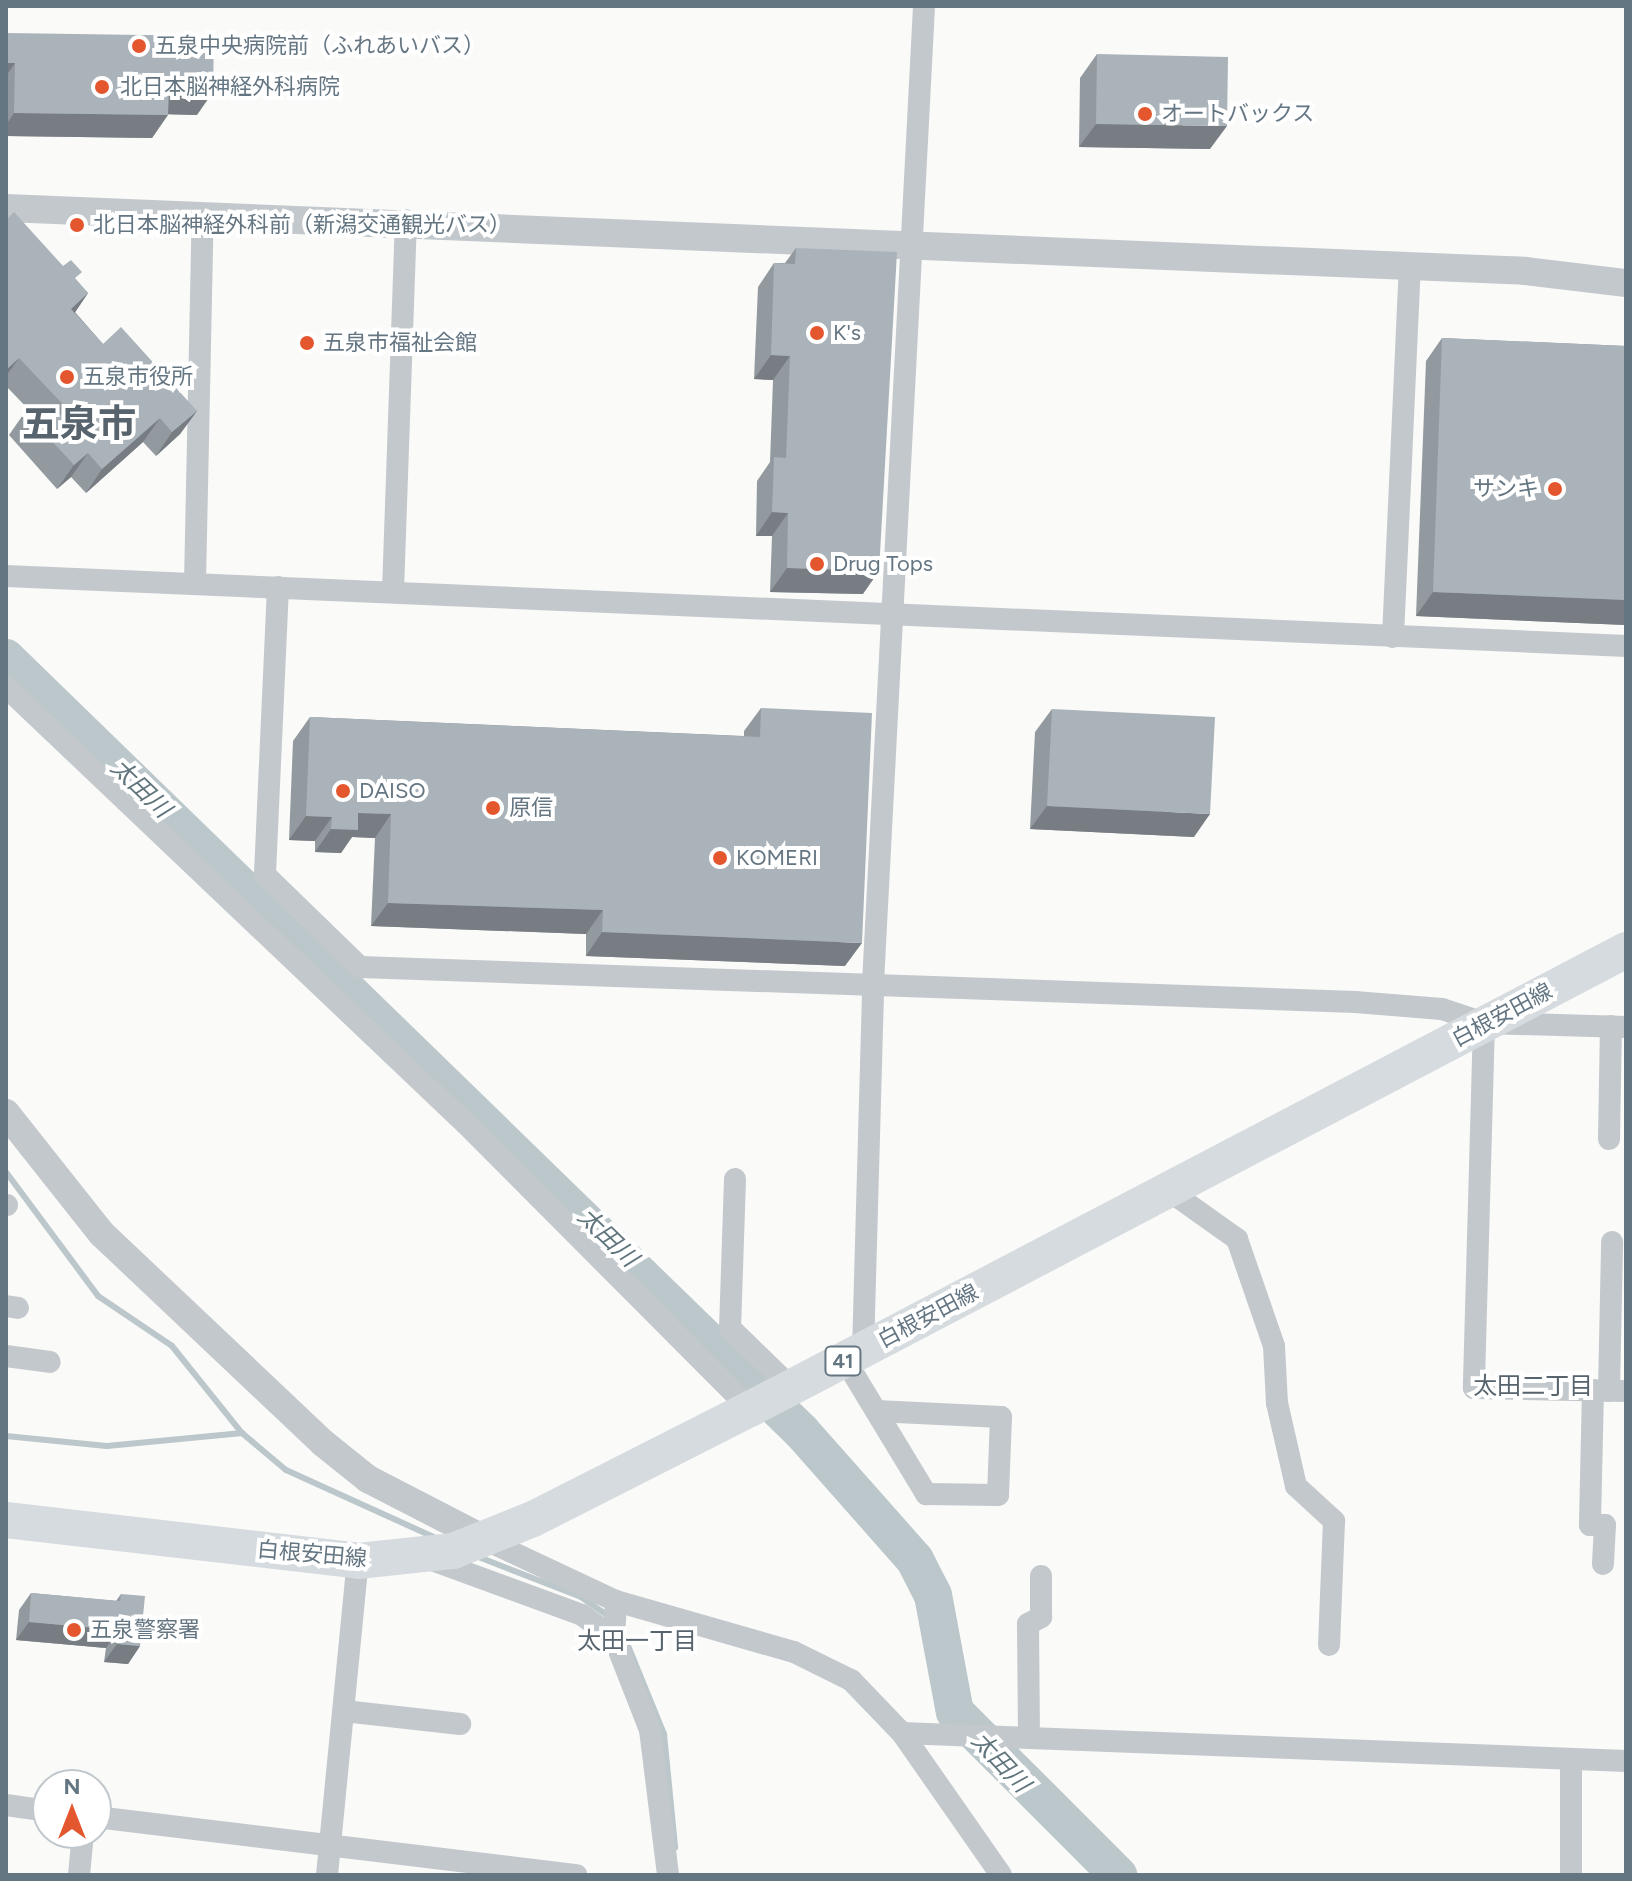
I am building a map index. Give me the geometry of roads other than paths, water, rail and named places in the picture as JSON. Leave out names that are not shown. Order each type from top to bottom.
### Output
[{"type":"main road","name":"白根安田線","points":[[6,1520],[358,1561],[424,1557],[484,1539],[792,1388],[1626,950]]},
{"type":"street","points":[[876,1411],[1001,1417],[998,1495],[926,1494],[876,1411],[854,1355],[890,618],[915,250],[924,6]]},
{"type":"street","points":[[6,208],[406,220],[915,250],[1410,268],[1626,283]]},
{"type":"street","points":[[195,583],[203,215]]},
{"type":"street","points":[[393,591],[406,220]]},
{"type":"street","points":[[1393,637],[1410,268]]},
{"type":"street","points":[[6,576],[393,591],[890,618],[1626,646]]},
{"type":"street","points":[[278,587],[265,875],[360,967],[1355,1002],[1442,1009],[1484,1023],[1618,1026],[1609,1139]]},
{"type":"street","points":[[6,687],[477,1135],[750,1409]]},
{"type":"street","points":[[1484,1023],[1474,1388],[1609,1391]]},
{"type":"street","points":[[6,1113],[102,1234],[323,1443],[368,1479],[484,1539],[616,1601],[794,1652],[851,1680],[902,1733],[1001,1875]]},
{"type":"street","points":[[735,1179],[730,1328],[792,1388]]},
{"type":"street","points":[[1168,1190],[1237,1239],[1274,1346],[1277,1403],[1296,1486],[1334,1521],[1329,1645]]},
{"type":"street","points":[[1603,1564],[1605,1525],[1590,1525],[1609,1391],[1612,1242]]},
{"type":"street","points":[[6,1356],[50,1362]]},
{"type":"street","points":[[424,1557],[582,1615],[614,1638]]},
{"type":"street","points":[[327,1875],[358,1561]]},
{"type":"street","points":[[1029,1738],[1028,1624],[1041,1617],[1041,1576]]},
{"type":"street","points":[[616,1601],[614,1638],[650,1730],[668,1875]]},
{"type":"street","points":[[344,1711],[460,1724]]},
{"type":"street","points":[[902,1733],[1626,1761]]},
{"type":"street","points":[[1571,1759],[1571,1875]]},
{"type":"street","points":[[6,1805],[32,1809]]},
{"type":"street","points":[[112,1819],[331,1842],[436,1866],[577,1875]]},
{"type":"street","points":[[79,1875],[81,1849]]},
{"type":"waterway","name":"太田川","points":[[6,658],[801,1431],[915,1560],[933,1595],[955,1712],[1118,1875]]},
{"type":"waterway","points":[[6,1172],[98,1296],[172,1346],[242,1433],[286,1470],[436,1538]]},
{"type":"waterway","points":[[6,1436],[107,1446],[242,1433]]},
{"type":"waterway","points":[[476,1556],[581,1597],[610,1617]]},
{"type":"waterway","points":[[624,1636],[664,1734],[675,1847]]},
{"type":"place","name":"五泉中央病院前（ふれあいバス）","points":[[139,46]]},
{"type":"place","name":"北日本脳神経外科病院","points":[[102,87]]},
{"type":"place","name":"オートバックス","points":[[1145,114]]},
{"type":"place","name":"北日本脳神経外科前（新潟交通観光バス）","points":[[77,225]]},
{"type":"place","name":"K's","points":[[817,333]]},
{"type":"place","name":"五泉市福祉会館","points":[[307,343]]},
{"type":"place","name":"五泉市役所","points":[[67,377]]},
{"type":"place","name":"サンキ","points":[[1555,489]]},
{"type":"place","name":"Drug Tops","points":[[817,564]]},
{"type":"place","name":"DAISO","points":[[343,791]]},
{"type":"place","name":"原信","points":[[493,808]]},
{"type":"place","name":"KOMERI","points":[[720,858]]},
{"type":"place","name":"五泉警察署","points":[[74,1630]]},
{"type":"district","name":"五泉市","points":[[79,425]]},
{"type":"district","name":"太田二丁目","points":[[1533,1386]]},
{"type":"district","name":"太田一丁目","points":[[637,1641]]}]
